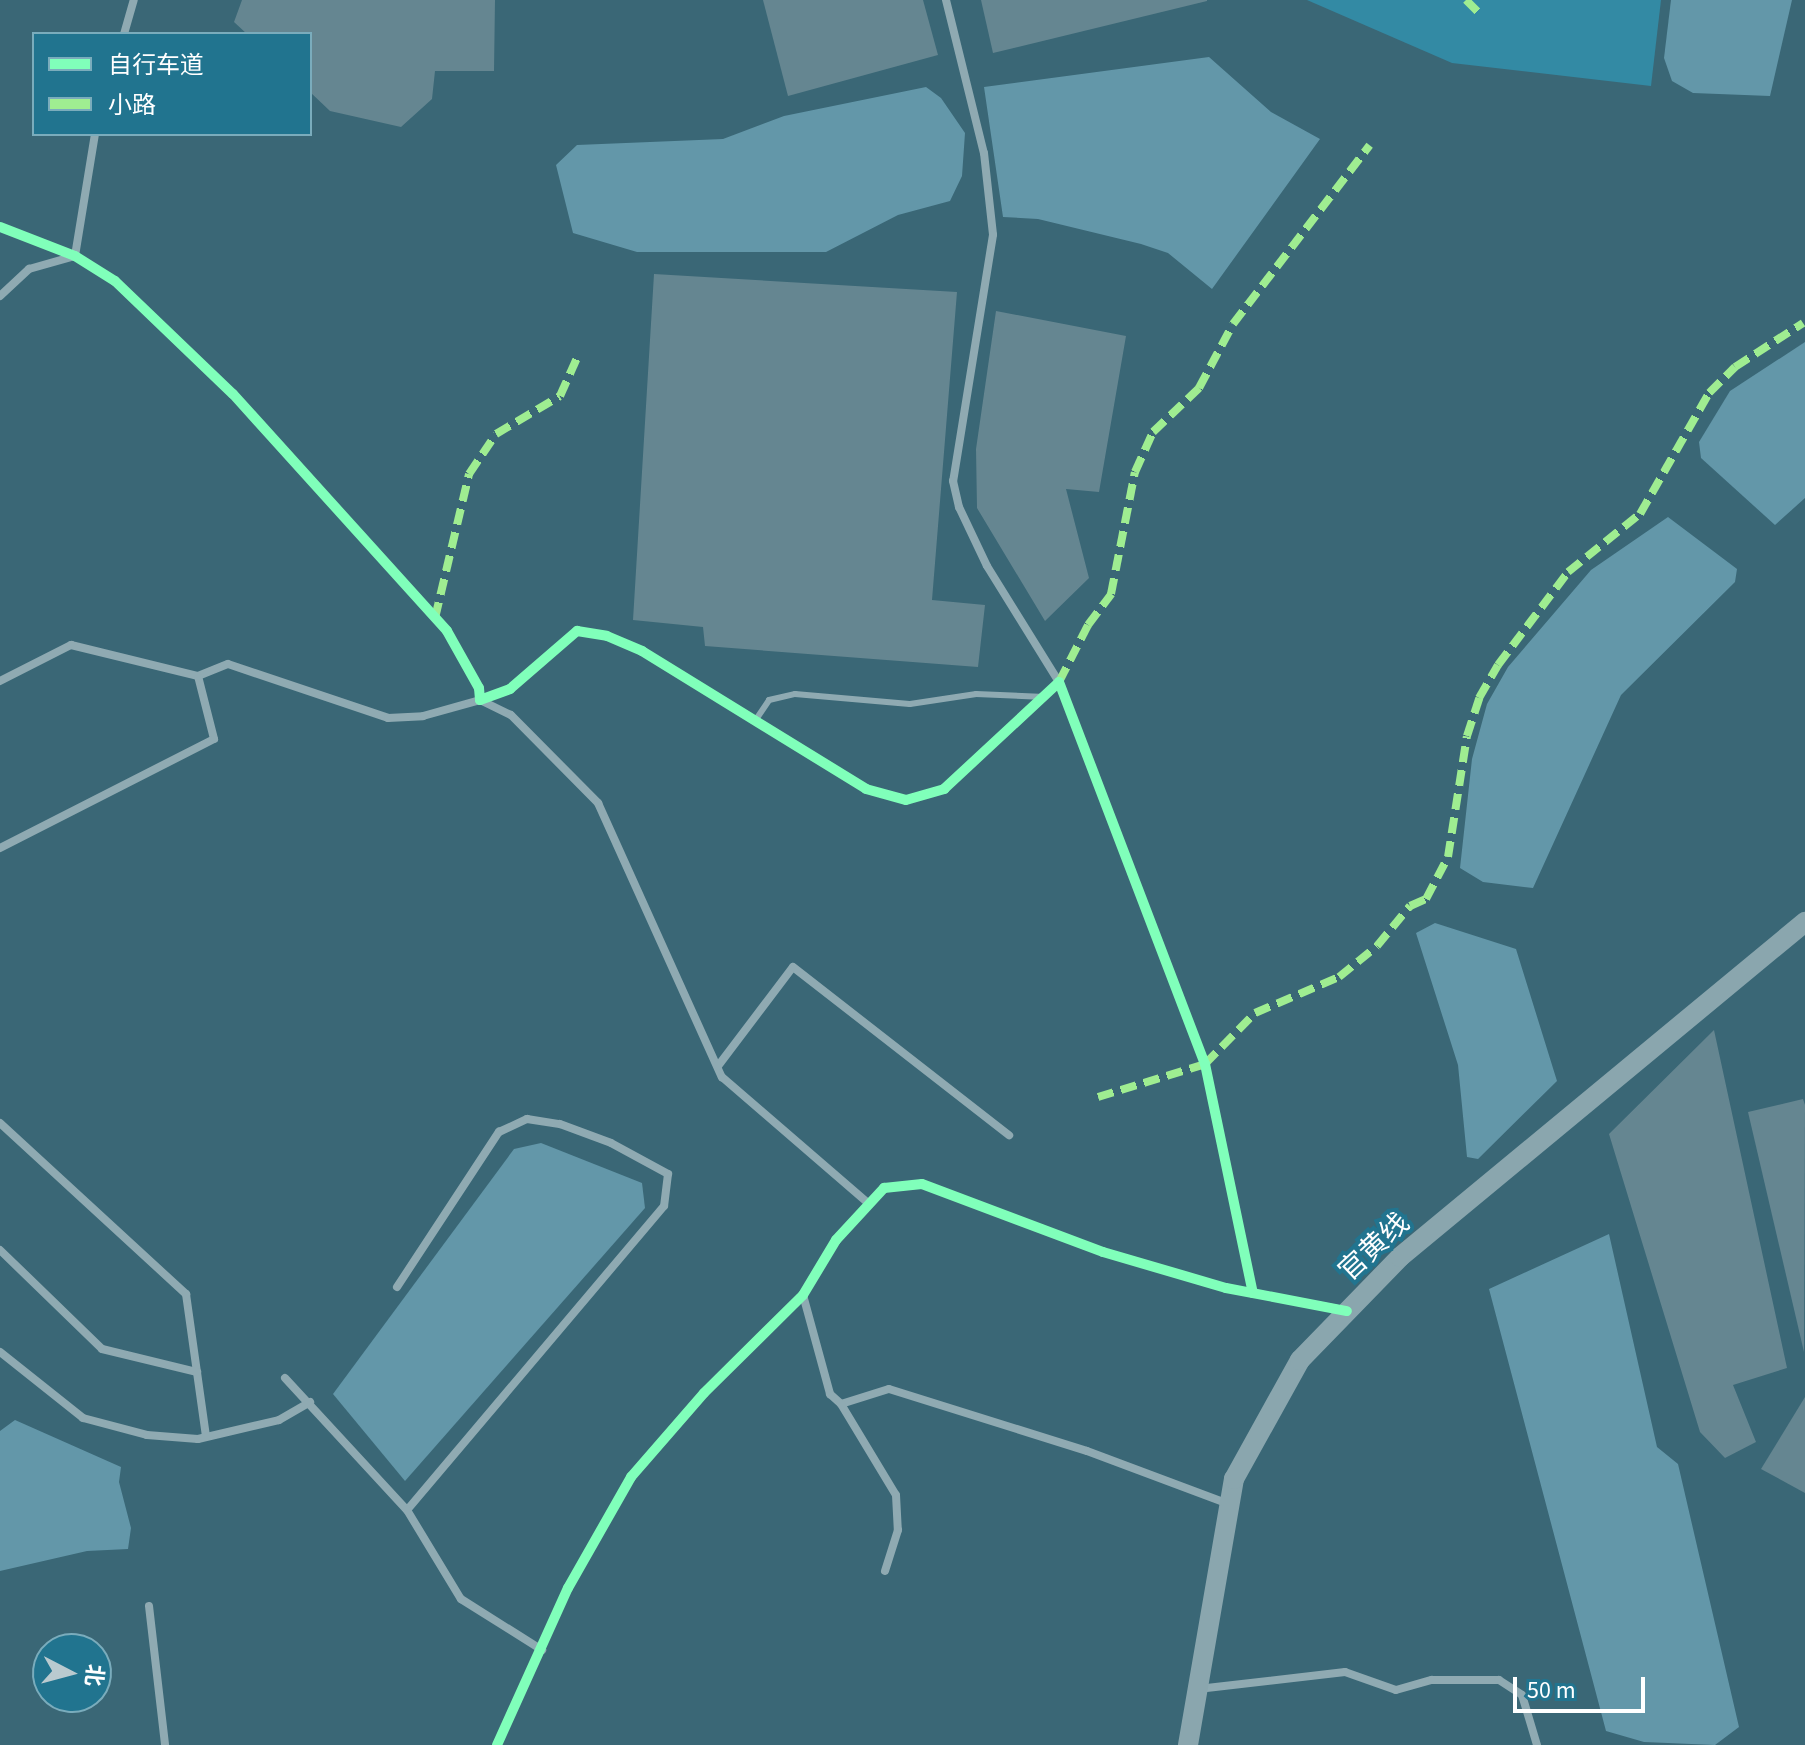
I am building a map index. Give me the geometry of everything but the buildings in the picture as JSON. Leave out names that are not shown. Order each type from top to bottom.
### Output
[{"type":"street","points":[[125,32],[134,0]]},
{"type":"street","points":[[946,0],[984,153],[993,235],[953,481],[959,507],[987,566],[1059,682],[1205,1064],[1253,1293]]},
{"type":"street","points":[[75,256],[95,136]]},
{"type":"street","points":[[0,227],[75,256],[115,281],[233,394],[447,631],[479,688],[480,700]]},
{"type":"street","points":[[0,296],[29,269],[75,256]]},
{"type":"street","points":[[0,681],[71,645],[198,676],[228,664],[388,718],[423,716],[510,689],[577,631],[607,636],[642,651],[866,789],[906,800],[944,789],[1048,697],[1059,682]]},
{"type":"street","points":[[0,848],[214,739],[198,676]]},
{"type":"street","points":[[480,700],[511,715],[598,803],[722,1077],[869,1204]]},
{"type":"street","name":"官黄线","points":[[1188,1745],[1194,1690],[1234,1479],[1300,1360],[1400,1257],[1805,922]]},
{"type":"street","points":[[718,1066],[793,967],[1009,1135]]},
{"type":"street","points":[[397,1287],[499,1132],[527,1119],[560,1124],[611,1143],[668,1174],[664,1206],[407,1510]]},
{"type":"street","points":[[0,1123],[186,1294],[206,1437]]},
{"type":"street","points":[[497,1745],[568,1588],[631,1477],[704,1393],[803,1295],[836,1240],[884,1188],[922,1184],[1103,1252],[1253,1293],[1347,1311]]},
{"type":"street","points":[[0,1250],[102,1349],[197,1372]]},
{"type":"street","points":[[803,1295],[830,1394],[841,1404],[896,1495],[898,1530],[885,1571]]},
{"type":"street","points":[[0,1352],[83,1418],[147,1435],[206,1437],[279,1420],[310,1402]]},
{"type":"street","points":[[285,1378],[407,1510],[461,1599],[542,1650]]},
{"type":"street","points":[[841,1404],[889,1389],[1087,1451],[1229,1504]]},
{"type":"street","points":[[149,1606],[165,1745]]},
{"type":"street","points":[[1194,1690],[1345,1672],[1396,1690],[1432,1680],[1499,1680],[1522,1695],[1537,1745]]},
{"type":"lane","points":[[755,721],[769,700],[795,694],[910,704],[976,694],[1048,697]]},
{"type":"shaded area","points":[[1307,0],[1661,0],[1651,86],[1452,63]]},
{"type":"shaded area","points":[[1671,0],[1792,0],[1770,96],[1693,93],[1672,81],[1664,58]]},
{"type":"shaded area","points":[[1209,57],[1271,112],[1320,139],[1212,289],[1168,253],[1038,219],[1003,217],[984,87]]},
{"type":"shaded area","points":[[926,87],[941,98],[965,133],[962,176],[950,201],[898,215],[826,252],[637,252],[573,233],[556,165],[577,145],[723,139],[784,116]]},
{"type":"shaded area","points":[[1805,342],[1805,498],[1775,525],[1701,458],[1699,442],[1730,391]]},
{"type":"shaded area","points":[[1668,517],[1737,569],[1735,582],[1621,695],[1533,888],[1483,882],[1460,868],[1472,759],[1487,704],[1508,667],[1591,570]]},
{"type":"shaded area","points":[[1435,923],[1516,949],[1557,1081],[1478,1159],[1467,1157],[1458,1065],[1416,933]]},
{"type":"shaded area","points":[[541,1143],[642,1183],[645,1208],[405,1481],[333,1394],[514,1149]]},
{"type":"shaded area","points":[[1609,1234],[1657,1447],[1678,1464],[1739,1727],[1715,1745],[1644,1742],[1606,1731],[1489,1289]]},
{"type":"shaded area","points":[[15,1420],[121,1467],[119,1482],[131,1528],[128,1549],[87,1551],[0,1571],[0,1431]]},
{"type":"marked path","points":[[1466,0],[1482,16]]},
{"type":"marked path","points":[[1059,682],[1088,625],[1111,594],[1135,472],[1153,432],[1199,388],[1233,324],[1370,145]]},
{"type":"marked path","points":[[1098,1097],[1205,1064],[1255,1013],[1339,977],[1377,946],[1410,906],[1426,899],[1448,857],[1467,736],[1479,698],[1498,665],[1568,572],[1640,514],[1709,393],[1735,367],[1803,323]]},
{"type":"marked path","points":[[435,618],[469,474],[496,434],[560,396],[577,358]]},
{"type":"cycle path","points":[[0,227],[75,256],[115,281],[233,394],[447,631],[479,688],[480,700],[510,689],[577,631],[607,636],[642,651],[866,789],[906,800],[944,789],[1059,682],[1205,1064],[1253,1293]]},
{"type":"cycle path","points":[[497,1745],[568,1588],[631,1477],[704,1393],[803,1295],[836,1240],[884,1188],[922,1184],[1103,1252],[1226,1288],[1347,1311]]}]
